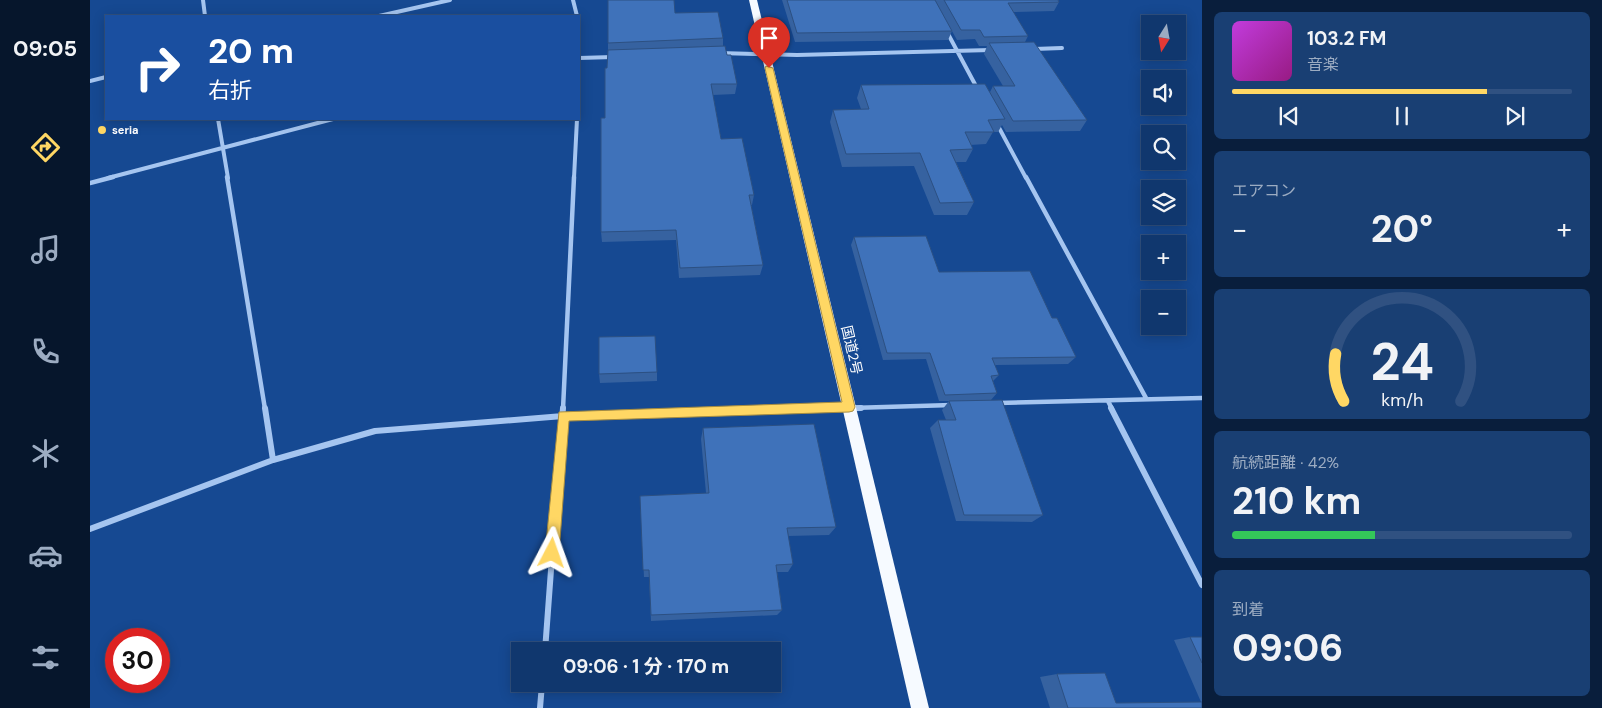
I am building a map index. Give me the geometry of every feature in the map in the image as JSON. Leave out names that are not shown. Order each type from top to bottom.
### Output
[{"type":"highway","name":"国道2号","points":[[753,0],[920,708]]},
{"type":"street","points":[[203,0],[205,15]]},
{"type":"street","points":[[383,15],[450,0]]},
{"type":"street","points":[[573,0],[577,15]]},
{"type":"street","points":[[944,25],[981,94]]},
{"type":"street","points":[[1033,49],[1062,48]]},
{"type":"street","points":[[714,53],[806,55],[995,50]]},
{"type":"street","points":[[580,58],[619,56]]},
{"type":"street","points":[[90,81],[105,77]]},
{"type":"street","points":[[218,120],[273,460]]},
{"type":"street","points":[[90,183],[329,120]]},
{"type":"street","points":[[546,642],[563,416],[577,120]]},
{"type":"street","points":[[995,120],[1146,398]]},
{"type":"street","points":[[989,404],[1108,401],[1146,398],[1202,398]]},
{"type":"street","points":[[1108,401],[1202,585]]},
{"type":"street","points":[[90,529],[273,460],[375,431],[563,416],[959,404]]},
{"type":"street","points":[[538,707],[541,692]]},
{"type":"building","points":[[608,0],[674,0],[675,13],[718,12],[723,38],[608,43]]},
{"type":"building","points":[[787,0],[935,0],[952,31],[797,33]]},
{"type":"building","points":[[944,0],[1058,0],[1059,2],[1008,3],[1028,36],[984,37],[980,30],[961,30]]},
{"type":"building","points":[[1034,42],[1087,120],[1013,121],[993,86],[1015,86],[989,43]]},
{"type":"building","points":[[725,46],[727,55],[731,55],[737,84],[711,84],[721,139],[742,138],[754,195],[749,195],[763,265],[680,268],[676,230],[601,232],[601,118],[605,118],[605,68],[607,68],[608,50]]},
{"type":"building","points":[[985,84],[1005,119],[988,120],[994,132],[965,132],[973,149],[950,150],[974,202],[940,203],[920,153],[846,154],[833,110],[869,109],[861,85]]},
{"type":"building","points":[[926,236],[939,272],[1030,271],[1052,318],[1057,318],[1076,357],[992,358],[999,375],[991,376],[997,393],[945,395],[930,353],[887,353],[854,237]]},
{"type":"building","points":[[655,336],[657,372],[599,374],[599,337]]},
{"type":"building","points":[[1002,400],[1043,515],[964,515],[938,420],[956,420],[949,401]]},
{"type":"building","points":[[814,424],[836,527],[787,528],[793,564],[776,565],[782,610],[651,615],[649,570],[643,570],[640,496],[709,493],[703,428]]},
{"type":"building","points":[[1190,637],[1202,637],[1202,663]]},
{"type":"building","points":[[1105,673],[1116,703],[1202,702],[1202,708],[1068,708],[1057,674]]},
{"type":"place","name":"seria","points":[[102,130]]},
{"type":"route","points":[[552,553],[563,416],[849,407],[769,68]]}]
